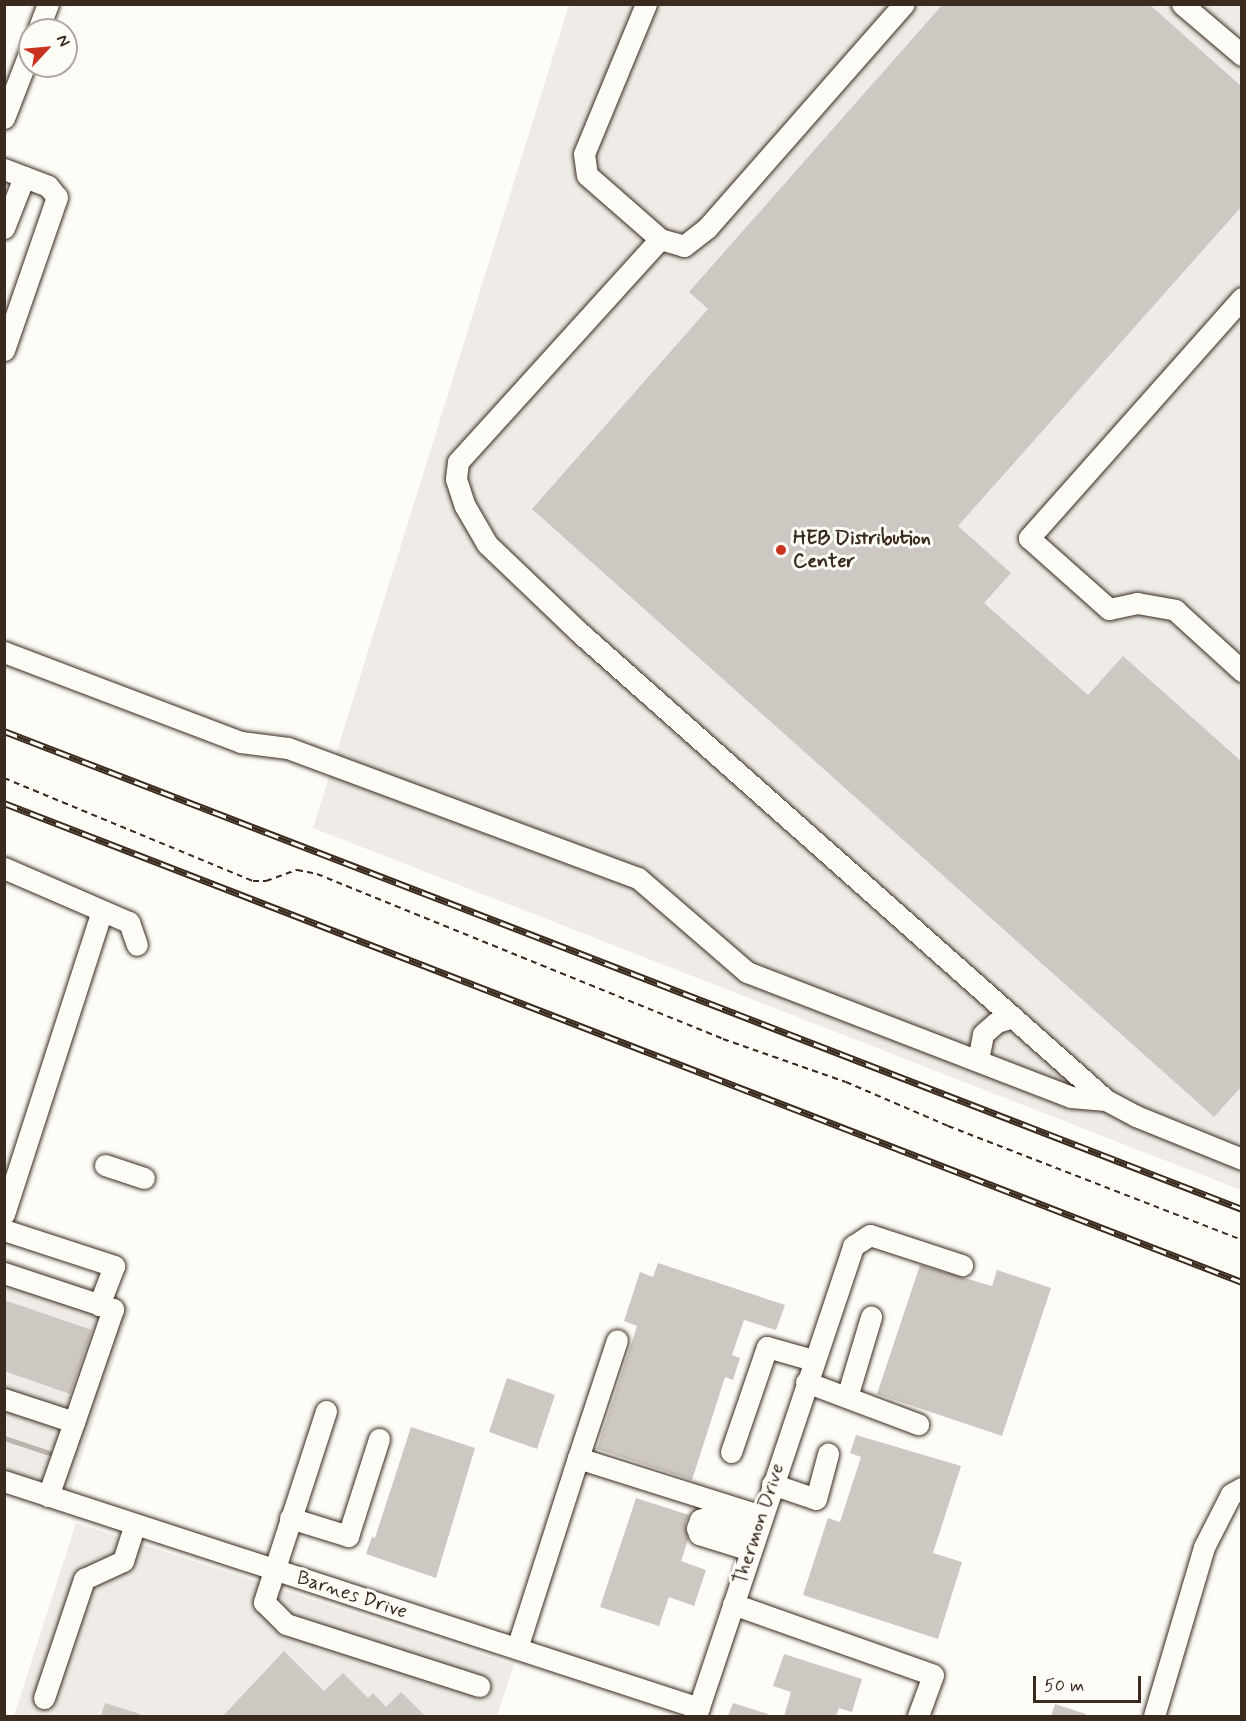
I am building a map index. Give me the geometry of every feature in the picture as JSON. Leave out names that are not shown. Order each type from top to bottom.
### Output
[{"type":"street","points":[[646,4],[584,154],[586,175],[660,239],[684,246],[707,228],[904,4]]},
{"type":"street","points":[[1182,4],[1242,55]]},
{"type":"street","points":[[4,118],[20,78]]},
{"type":"street","points":[[4,228],[14,173],[48,186],[57,197],[56,208],[4,350]]},
{"type":"street","points":[[660,239],[458,462],[456,479],[465,506],[487,544],[516,574],[1106,1100],[1136,1116],[1242,1159]]},
{"type":"street","points":[[1242,298],[1029,538],[1109,609],[1137,603],[1175,610],[1242,671]]},
{"type":"street","points":[[4,652],[242,742],[288,748],[638,878],[747,972],[1071,1096],[1106,1100]]},
{"type":"street","points":[[4,868],[129,922],[137,945]]},
{"type":"street","points":[[4,1214],[102,911]]},
{"type":"street","points":[[978,1060],[983,1034],[997,1022],[1013,1017]]},
{"type":"street","points":[[105,1165],[144,1178]]},
{"type":"street","points":[[4,1230],[114,1266],[99,1305]]},
{"type":"street","name":"Thermon Drive","points":[[697,1712],[822,1332],[853,1246],[870,1235],[962,1265]]},
{"type":"street","points":[[4,1273],[112,1309],[48,1496]]},
{"type":"street","points":[[847,1397],[871,1317]]},
{"type":"street","points":[[517,1648],[617,1340]]},
{"type":"street","points":[[731,1452],[767,1347],[813,1360]]},
{"type":"street","points":[[806,1382],[918,1424]]},
{"type":"street","points":[[4,1400],[74,1422]]},
{"type":"street","points":[[326,1411],[264,1602],[286,1624],[479,1686]]},
{"type":"street","points":[[290,1518],[348,1536],[379,1439]]},
{"type":"street","points":[[772,1484],[816,1500],[828,1454]]},
{"type":"street","points":[[578,1458],[756,1533]]},
{"type":"street","name":"Barnes Drive","points":[[4,1481],[517,1648],[697,1712]]},
{"type":"street","points":[[1154,1716],[1204,1547],[1231,1494],[1242,1488]]},
{"type":"street","points":[[44,1698],[84,1579],[123,1561],[135,1525]]},
{"type":"street","points":[[733,1604],[933,1675],[918,1716]]},
{"type":"path","points":[[4,778],[253,881],[266,881],[297,870],[317,874],[723,1039],[846,1082],[948,1126],[1242,1240]]},
{"type":"shaded area","points":[[569,5],[1241,5],[1241,1190],[313,828]]},
{"type":"shaded area","points":[[5,1257],[117,1296],[131,1309],[70,1492],[5,1471]]},
{"type":"shaded area","points":[[76,1523],[514,1665],[497,1716],[14,1716]]},
{"type":"building","name":"HEB Distribution Center","points":[[943,4],[1149,4],[1242,87],[1242,206],[958,526],[1011,573],[984,603],[1088,695],[1123,656],[1242,762],[1242,1086],[1214,1117],[532,509],[708,309],[689,292]]},
{"type":"building","points":[[658,1263],[785,1305],[776,1330],[744,1320],[732,1355],[740,1358],[733,1380],[725,1377],[692,1480],[597,1449],[637,1326],[624,1321],[640,1272],[653,1277]]},
{"type":"building","points":[[920,1265],[992,1286],[997,1270],[1051,1288],[1002,1436],[877,1394]]},
{"type":"building","points":[[4,1300],[92,1330],[70,1394],[4,1371]]},
{"type":"building","points":[[507,1378],[555,1395],[537,1449],[489,1432]]},
{"type":"building","points":[[411,1427],[475,1448],[436,1578],[366,1554],[372,1537],[375,1538]]},
{"type":"building","points":[[856,1435],[961,1466],[933,1553],[962,1562],[938,1639],[803,1595],[828,1518],[840,1522],[861,1457],[850,1453]]},
{"type":"building","points":[[636,1498],[689,1515],[685,1524],[688,1540],[681,1561],[706,1570],[694,1606],[669,1597],[659,1626],[600,1607]]},
{"type":"building","points":[[284,1651],[324,1691],[343,1673],[368,1698],[373,1693],[386,1707],[401,1692],[425,1716],[223,1716]]},
{"type":"building","points":[[784,1654],[862,1679],[852,1712],[839,1708],[836,1716],[784,1716],[791,1692],[773,1686]]},
{"type":"building","points":[[105,1703],[140,1714],[140,1716],[101,1716]]},
{"type":"building","points":[[733,1703],[768,1714],[767,1716],[728,1716]]},
{"type":"building","points":[[1055,1704],[1086,1714],[1086,1716],[1051,1716]]},
{"type":"waterway","points":[[4,1438],[50,1453]]},
{"type":"railway","points":[[4,731],[1242,1209]]},
{"type":"railway","points":[[4,803],[1242,1282]]},
{"type":"place","name":"HEB Distribution Center","points":[[781,550]]}]
